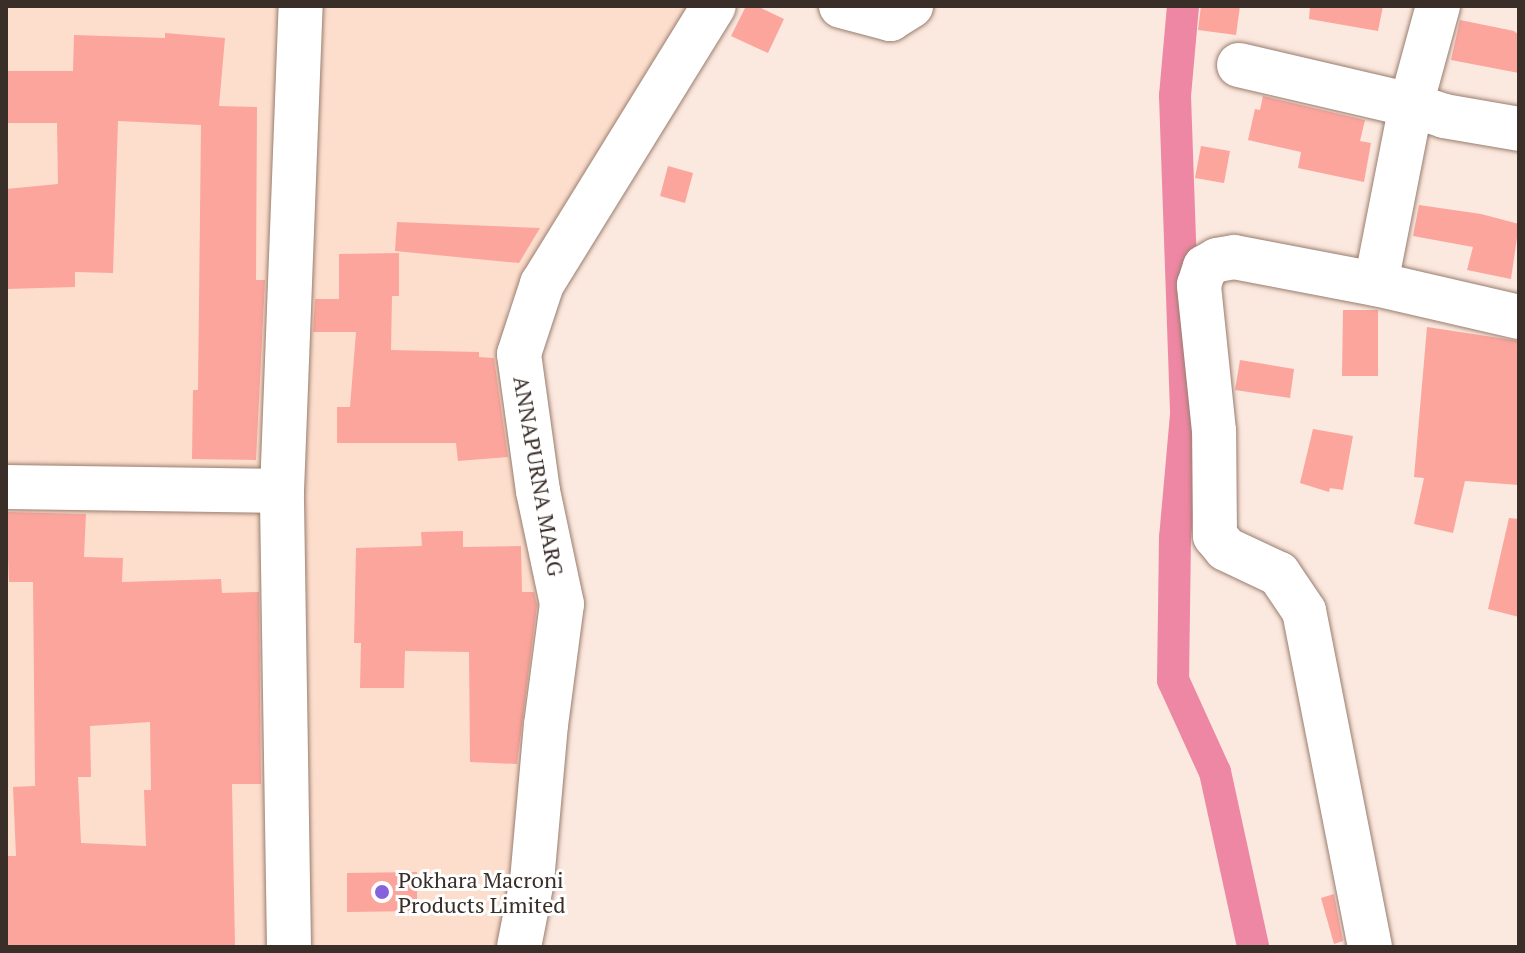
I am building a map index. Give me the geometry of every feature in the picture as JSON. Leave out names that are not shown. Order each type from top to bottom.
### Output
[{"type":"street","points":[[289,947],[282,491],[301,6]]},
{"type":"street","name":"ANNAPURNA MARG","points":[[519,947],[532,881],[546,725],[562,604],[538,491],[519,354],[542,284],[714,6]]},
{"type":"street","points":[[841,6],[890,19],[911,6]]},
{"type":"street","points":[[1376,284],[1411,105],[1438,6]]},
{"type":"street","points":[[1239,65],[1411,105],[1444,116],[1519,129]]},
{"type":"street","points":[[1370,947],[1304,611],[1279,574],[1226,549],[1215,536],[1214,431],[1199,285],[1205,267],[1217,260],[1234,257],[1376,284],[1519,317]]},
{"type":"street","points":[[6,487],[282,491]]},
{"type":"shaded area","points":[[6,6],[693,6],[506,308],[513,402],[546,561],[514,947],[6,947]]},
{"type":"building","points":[[746,6],[757,6],[784,19],[768,53],[731,36]]},
{"type":"building","points":[[1201,6],[1240,6],[1236,35],[1198,30]]},
{"type":"building","points":[[1310,6],[1383,6],[1378,31],[1309,19]]},
{"type":"building","points":[[1460,20],[1514,31],[1519,35],[1519,73],[1451,60]]},
{"type":"building","points":[[165,33],[225,38],[219,106],[257,107],[256,280],[265,280],[256,460],[192,459],[193,390],[198,390],[201,125],[118,121],[113,273],[75,272],[75,287],[6,289],[6,189],[58,184],[57,123],[6,123],[6,71],[73,71],[74,35],[165,38]]},
{"type":"building","points":[[1263,96],[1365,120],[1360,141],[1371,143],[1364,182],[1298,168],[1301,152],[1248,140],[1255,109],[1260,110]]},
{"type":"building","points":[[1201,146],[1230,151],[1224,183],[1195,178]]},
{"type":"building","points":[[668,166],[693,173],[685,203],[660,196]]},
{"type":"building","points":[[1419,205],[1481,214],[1519,224],[1511,279],[1467,270],[1473,247],[1413,236]]},
{"type":"building","points":[[397,222],[540,228],[519,263],[395,251]]},
{"type":"building","points":[[399,253],[399,296],[392,296],[391,350],[479,352],[479,357],[494,358],[508,457],[458,461],[456,443],[337,443],[337,407],[350,407],[356,332],[313,332],[315,299],[339,299],[339,254]]},
{"type":"building","points":[[1343,310],[1378,310],[1378,376],[1342,376]]},
{"type":"building","points":[[1427,327],[1519,341],[1519,485],[1465,481],[1453,533],[1414,524],[1424,478],[1414,477]]},
{"type":"building","points":[[1240,360],[1294,369],[1290,398],[1235,390]]},
{"type":"building","points":[[1313,429],[1353,436],[1343,490],[1330,488],[1329,492],[1300,483]]},
{"type":"building","points":[[6,512],[86,514],[84,557],[123,558],[122,582],[221,579],[222,593],[259,592],[261,784],[232,784],[235,947],[6,947],[6,856],[16,856],[13,787],[35,786],[33,582],[9,582]],"holes":[[[150,722],[151,790],[144,790],[146,846],[81,843],[78,777],[91,777],[90,726]]]},
{"type":"building","points":[[1509,518],[1519,519],[1519,617],[1488,609]]},
{"type":"building","points":[[463,531],[463,547],[521,546],[522,592],[534,592],[537,605],[517,764],[470,762],[469,652],[405,651],[404,688],[360,688],[361,643],[354,643],[356,548],[422,546],[421,532]]},
{"type":"building","name":"Pokhara Macroni Products Limited","points":[[417,872],[417,911],[347,912],[347,873]]},
{"type":"building","points":[[1334,894],[1343,941],[1334,944],[1321,898]]},
{"type":"waterway","points":[[1183,6],[1175,96],[1186,415],[1175,538],[1173,680],[1215,772],[1253,947]]},
{"type":"place","name":"Pokhara Macroni Products Limited","points":[[382,892]]}]
